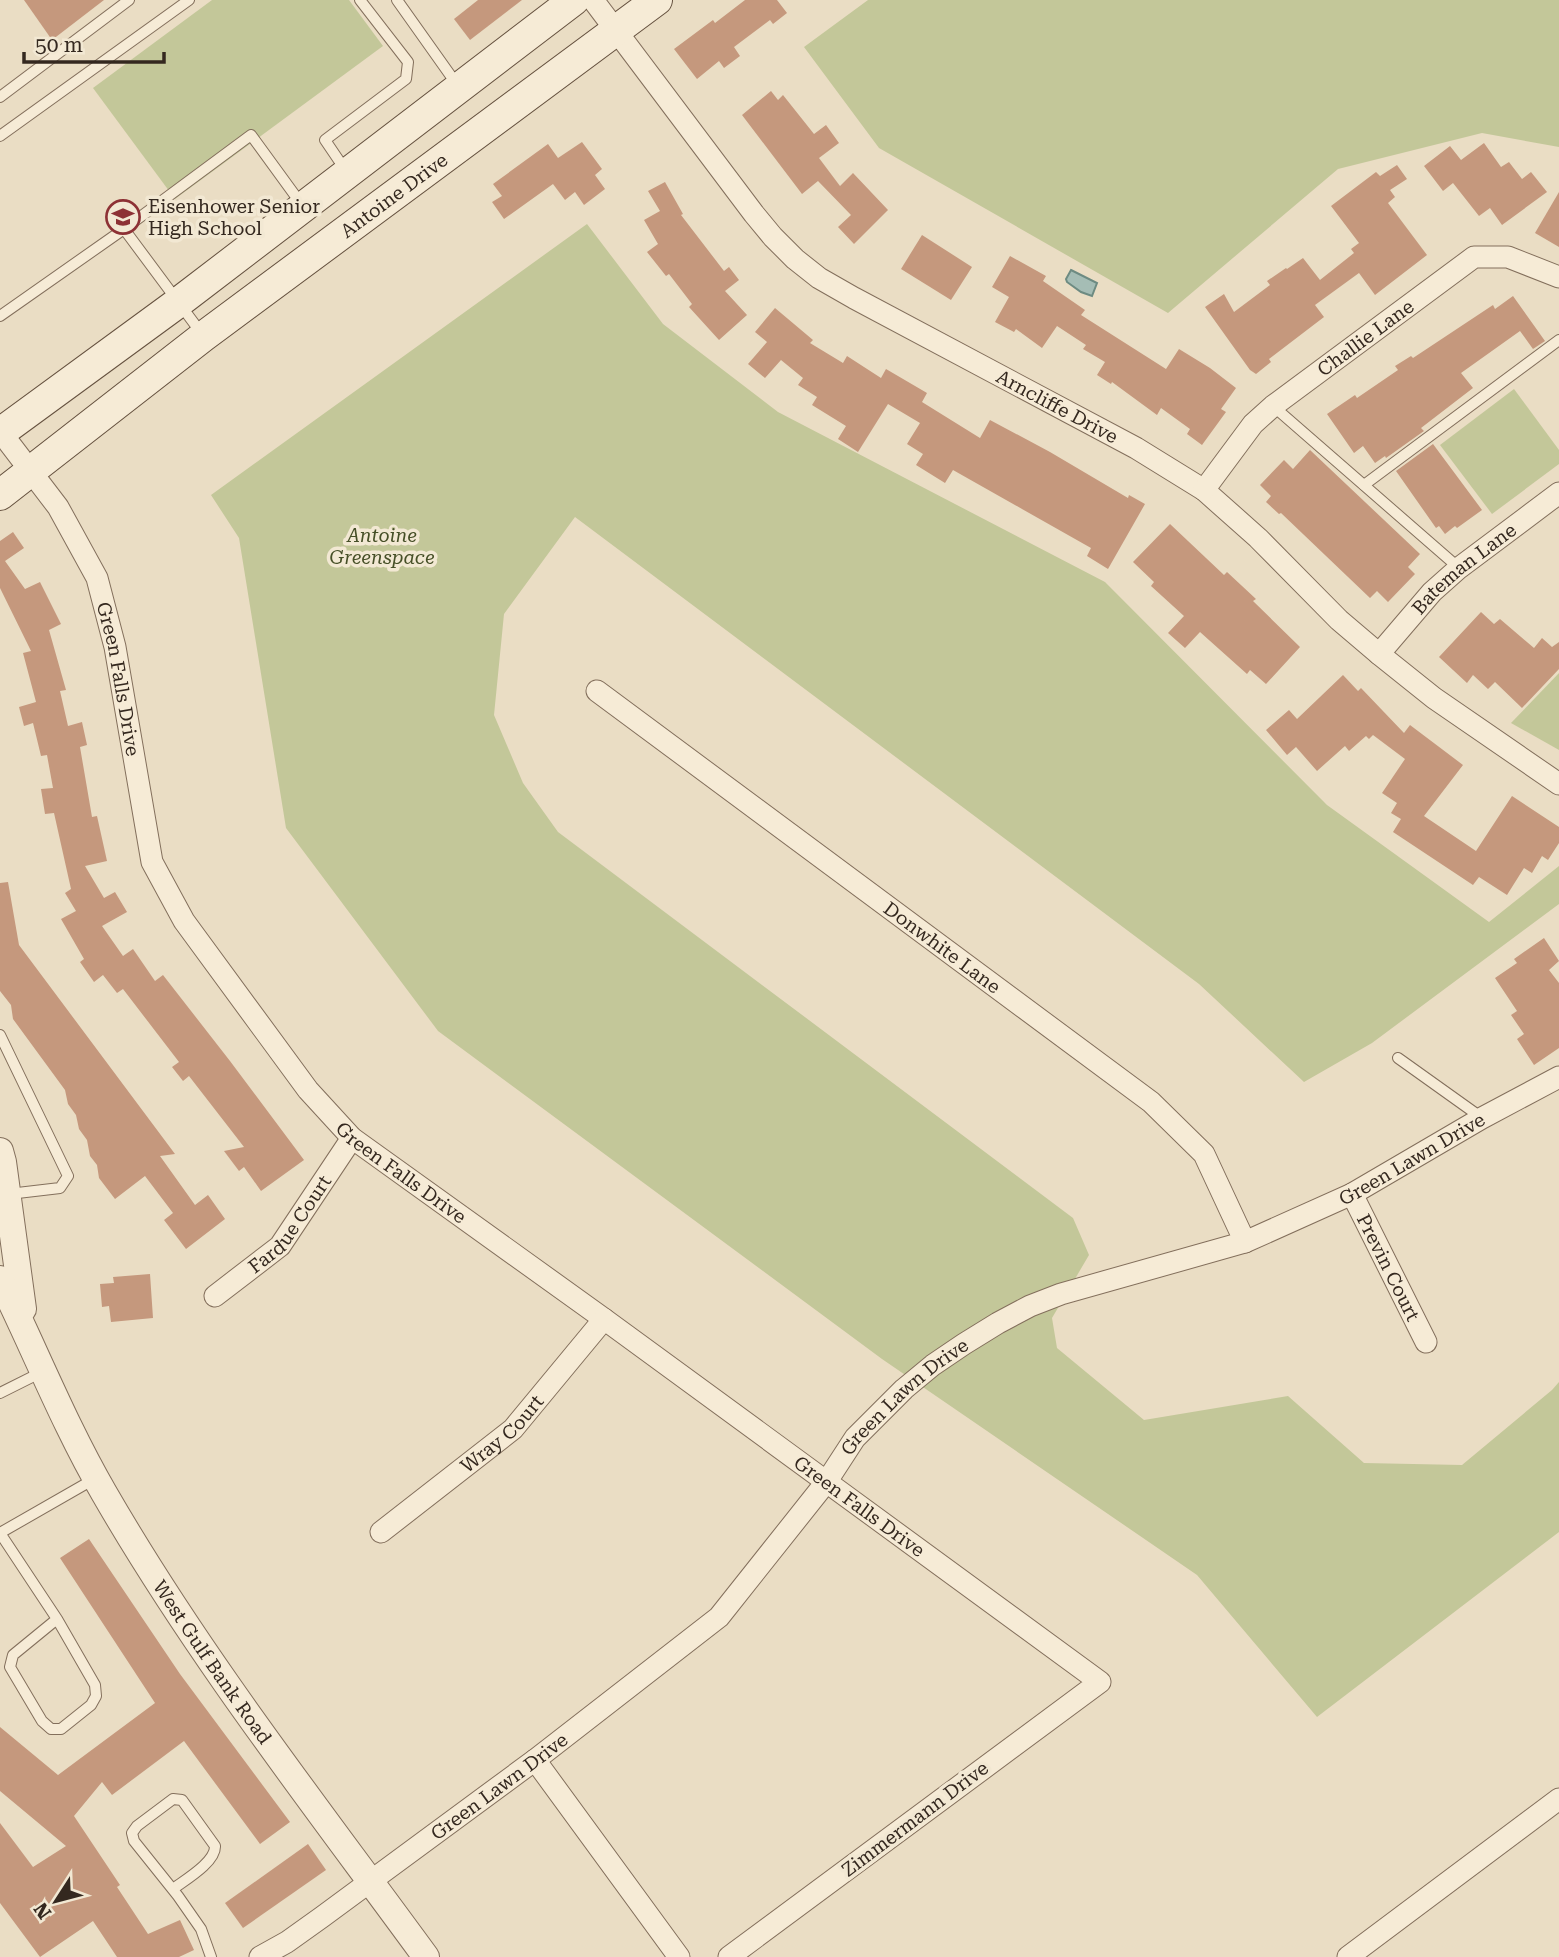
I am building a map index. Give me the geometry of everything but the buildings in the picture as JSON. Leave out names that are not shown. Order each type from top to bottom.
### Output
[{"type":"main road","points":[[0,432],[304,207],[339,162],[460,88],[574,0]]},
{"type":"main road","name":"Antoine Drive","points":[[0,495],[204,336],[657,0]]},
{"type":"main road","points":[[460,88],[488,127]]},
{"type":"main road","points":[[339,162],[374,210]]},
{"type":"street","name":"Arncliffe Drive","points":[[593,0],[754,214],[795,259],[853,298],[1136,448],[1204,491],[1258,538],[1339,620],[1379,654],[1434,698],[1559,784]]},
{"type":"street","name":"Challie Lane","points":[[1204,491],[1253,424],[1273,406],[1474,257],[1508,257],[1559,277]]},
{"type":"street","name":"Green Falls Drive","points":[[0,432],[58,507],[97,578],[115,647],[152,862],[184,921],[307,1090],[352,1138],[1100,1682]]},
{"type":"street","name":"Bateman Lane","points":[[1379,654],[1432,592],[1459,568],[1559,493]]},
{"type":"street","name":"Donwhite Lane","points":[[597,691],[1151,1102],[1204,1154],[1245,1242]]},
{"type":"street","name":"Green Lawn Drive","points":[[260,1957],[287,1942],[535,1760],[719,1617],[827,1481],[855,1438],[904,1389],[933,1366],[998,1323],[1030,1306],[1061,1294],[1245,1242],[1352,1194],[1482,1118],[1558,1080]]},
{"type":"street","name":"Fardue Court","points":[[215,1296],[280,1246],[352,1138]]},
{"type":"street","name":"West Gulf Bank Road","points":[[0,1151],[4,1162],[23,1309],[39,1359]]},
{"type":"street","name":"Previn Court","points":[[1352,1194],[1426,1342]]},
{"type":"street","name":"West Gulf Bank Road","points":[[0,1279],[64,1417],[96,1478],[168,1598],[215,1667],[426,1957]]},
{"type":"street","name":"Wray Court","points":[[381,1532],[513,1429],[604,1319]]},
{"type":"street","name":"Zimmermann Drive","points":[[729,1957],[1100,1682]]},
{"type":"street","points":[[535,1760],[679,1957]]},
{"type":"street","points":[[1348,1957],[1559,1799]]},
{"type":"lane","points":[[0,97],[130,0]]},
{"type":"lane","points":[[339,162],[325,140],[406,79],[408,62],[360,0]]},
{"type":"lane","points":[[397,0],[460,88]]},
{"type":"lane","points":[[0,136],[182,2]]},
{"type":"lane","points":[[0,316],[251,135],[304,207]]},
{"type":"lane","points":[[124,229],[204,336]]},
{"type":"lane","points":[[1364,485],[1559,340]]},
{"type":"lane","points":[[1273,406],[1459,568]]},
{"type":"lane","points":[[0,1035],[68,1176],[60,1188],[7,1194]]},
{"type":"lane","points":[[1398,1058],[1482,1118]]},
{"type":"lane","points":[[0,1393],[39,1359]]},
{"type":"lane","points":[[57,1619],[13,1655],[10,1667],[42,1721],[51,1730],[61,1729],[91,1705],[96,1696],[95,1685],[57,1619],[0,1533],[96,1478]]},
{"type":"lane","points":[[173,1889],[211,1859],[216,1851],[182,1800],[173,1798],[132,1833],[134,1841],[201,1928],[211,1957]]},
{"type":"green space","points":[[212,0],[349,0],[383,46],[175,199],[93,88]]},
{"type":"green space","points":[[868,0],[1559,0],[1559,147],[1482,133],[1338,169],[1168,313],[879,148],[804,47]]},
{"type":"green space","name":"Antoine Greenspace","points":[[587,224],[663,324],[778,412],[1105,582],[1327,805],[1489,922],[1559,866],[1559,904],[1372,1043],[1304,1082],[1199,984],[575,517],[504,614],[494,715],[523,783],[558,832],[1073,1218],[1089,1255],[1052,1318],[1057,1348],[1144,1420],[1288,1396],[1364,1463],[1462,1465],[1559,1382],[1559,1532],[1317,1717],[1197,1575],[882,1359],[438,1031],[286,828],[239,538],[211,495]]},
{"type":"green space","points":[[1514,389],[1559,450],[1559,464],[1492,514],[1440,445]]},
{"type":"green space","points":[[1559,673],[1559,750],[1511,723]]},
{"type":"water","points":[[1071,270],[1097,283],[1092,296],[1067,282]]},
{"type":"place","name":"Eisenhower Senior High School","points":[[123,217]]}]
